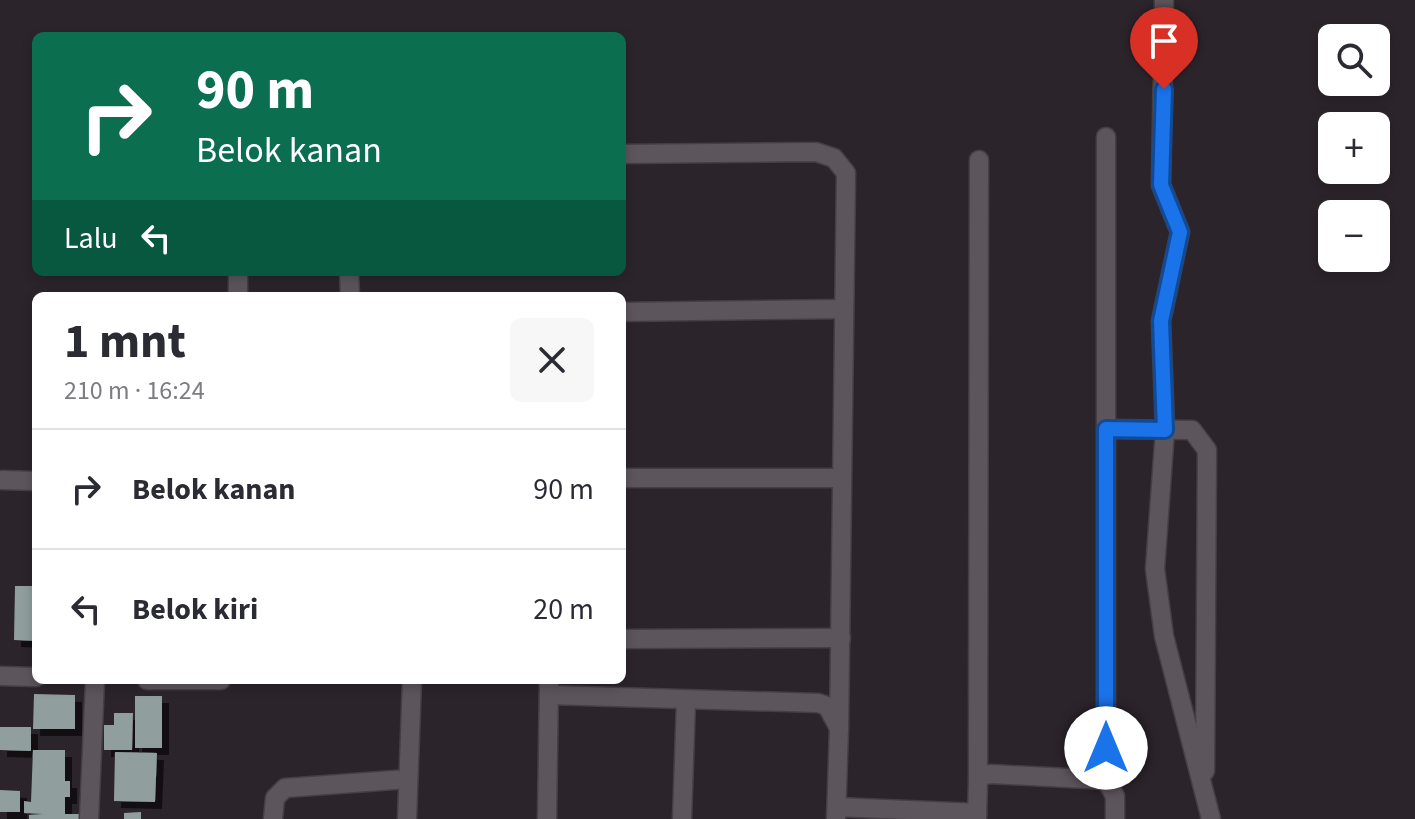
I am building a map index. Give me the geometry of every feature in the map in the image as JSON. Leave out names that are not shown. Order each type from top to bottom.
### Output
[{"type":"street","points":[[1164,0],[1161,185],[1180,232],[1161,321],[1165,430],[1155,569],[1164,636],[1211,819]]},
{"type":"street","points":[[1106,137],[1106,780],[1115,796],[1115,819]]},
{"type":"street","points":[[626,154],[816,152],[834,158],[846,173],[836,813],[977,816],[979,160]]},
{"type":"street","points":[[626,312],[844,309]]},
{"type":"street","points":[[1106,429],[1192,430],[1207,450],[1204,819]]},
{"type":"street","points":[[626,478],[841,478]]},
{"type":"street","points":[[2,480],[32,481]]},
{"type":"street","points":[[626,639],[841,638]]},
{"type":"street","points":[[0,676],[32,677]]},
{"type":"street","points":[[89,819],[95,684]]},
{"type":"street","points":[[407,819],[412,684]]},
{"type":"street","points":[[547,819],[549,687],[686,701],[818,703],[827,706],[839,728]]},
{"type":"street","points":[[682,819],[686,701]]},
{"type":"street","points":[[978,781],[983,775],[991,774],[1106,780]]},
{"type":"street","points":[[273,819],[275,798],[285,788],[408,779]]},
{"type":"building","points":[[15,586],[32,586],[32,641],[14,640]]},
{"type":"building","points":[[34,694],[75,695],[75,729],[33,729]]},
{"type":"building","points":[[135,696],[162,696],[162,748],[135,748]]},
{"type":"building","points":[[114,713],[133,713],[132,750],[104,750],[104,725],[114,725]]},
{"type":"building","points":[[0,727],[31,727],[31,751],[0,750]]},
{"type":"building","points":[[33,750],[65,750],[65,781],[70,781],[70,797],[65,797],[65,814],[82,814],[82,819],[29,819],[29,815],[43,814],[24,813],[24,801],[31,802]]},
{"type":"building","points":[[115,752],[157,753],[155,802],[114,801]]},
{"type":"building","points":[[0,790],[20,791],[20,812],[0,812]]},
{"type":"building","points":[[141,812],[141,819],[124,819],[124,813]]},
{"type":"route","points":[[1106,748],[1106,429],[1165,430],[1161,321],[1180,232],[1161,185],[1164,89]]}]
